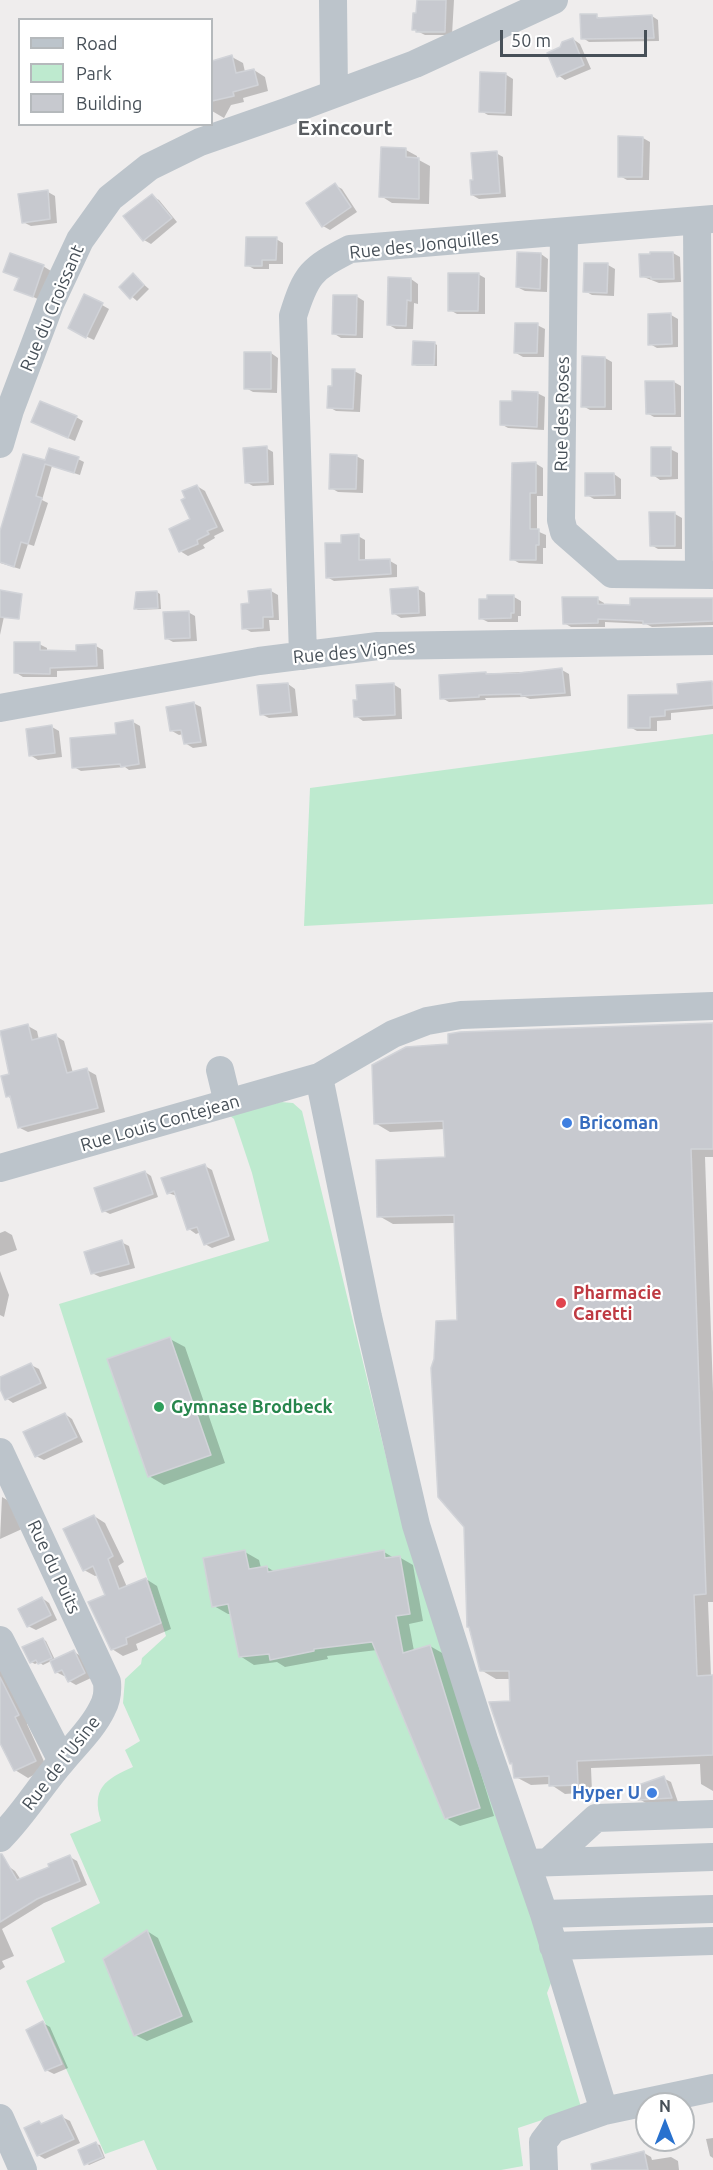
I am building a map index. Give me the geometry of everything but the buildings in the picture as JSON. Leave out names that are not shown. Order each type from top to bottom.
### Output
[{"type":"street","points":[[333,0],[334,94]]},
{"type":"street","name":"Rue du Croissant","points":[[0,444],[10,410],[50,304],[80,240],[110,198],[149,167],[200,142],[415,64],[500,13],[554,0]]},
{"type":"street","points":[[705,220],[706,575]]},
{"type":"street","name":"Rue des Jonquilles","points":[[303,656],[292,316],[309,275],[328,260],[350,249],[705,220]]},
{"type":"street","name":"Rue des Roses","points":[[564,232],[561,520],[564,532],[612,574],[706,575]]},
{"type":"street","name":"Rue des Vignes","points":[[0,708],[259,662],[378,646],[713,641]]},
{"type":"street","name":"Rue Louis Contejean","points":[[0,1168],[319,1077],[393,1034],[427,1020],[461,1015],[713,1006]]},
{"type":"street","points":[[220,1070],[228,1103]]},
{"type":"street","points":[[319,1077],[368,1317],[416,1525],[484,1740],[538,1863],[544,1914],[604,2111]]},
{"type":"street","name":"Rue du Puits","points":[[0,1452],[107,1682]]},
{"type":"street","points":[[0,1640],[62,1761]]},
{"type":"street","name":"Rue de l'Usine","points":[[0,1838],[27,1809],[102,1711],[108,1696],[107,1682]]},
{"type":"street","points":[[538,1863],[596,1818],[713,1814]]},
{"type":"street","points":[[538,1863],[713,1857]]},
{"type":"street","points":[[544,1914],[713,1909]]},
{"type":"street","points":[[554,1946],[713,1941]]},
{"type":"street","points":[[544,2170],[543,2142],[554,2129],[604,2111],[713,2088]]},
{"type":"street","points":[[0,2118],[22,2170]]},
{"type":"street","points":[[0,2141],[11,2165],[0,2170]]},
{"type":"green space","points":[[713,734],[713,904],[304,926],[310,788]]},
{"type":"green space","points":[[281,1102],[293,1103],[302,1111],[387,1461],[553,1978],[547,1993],[581,2107],[518,2128],[523,2166],[501,2170],[157,2170],[144,2140],[105,2154],[26,1981],[65,1962],[51,1928],[100,1903],[70,1834],[101,1821],[98,1801],[103,1786],[115,1776],[133,1767],[125,1750],[140,1741],[123,1703],[125,1679],[141,1664],[142,1658],[166,1636],[59,1304],[269,1241],[252,1173],[234,1119],[229,1115]]},
{"type":"place","name":"Bricoman","points":[[567,1123]]},
{"type":"place","name":"Pharmacie Caretti","points":[[561,1303]]},
{"type":"place","name":"Gymnase Brodbeck","points":[[159,1407]]},
{"type":"place","name":"Hyper U","points":[[652,1793]]},
{"type":"district","name":"Exincourt","points":[[345,128]]}]
